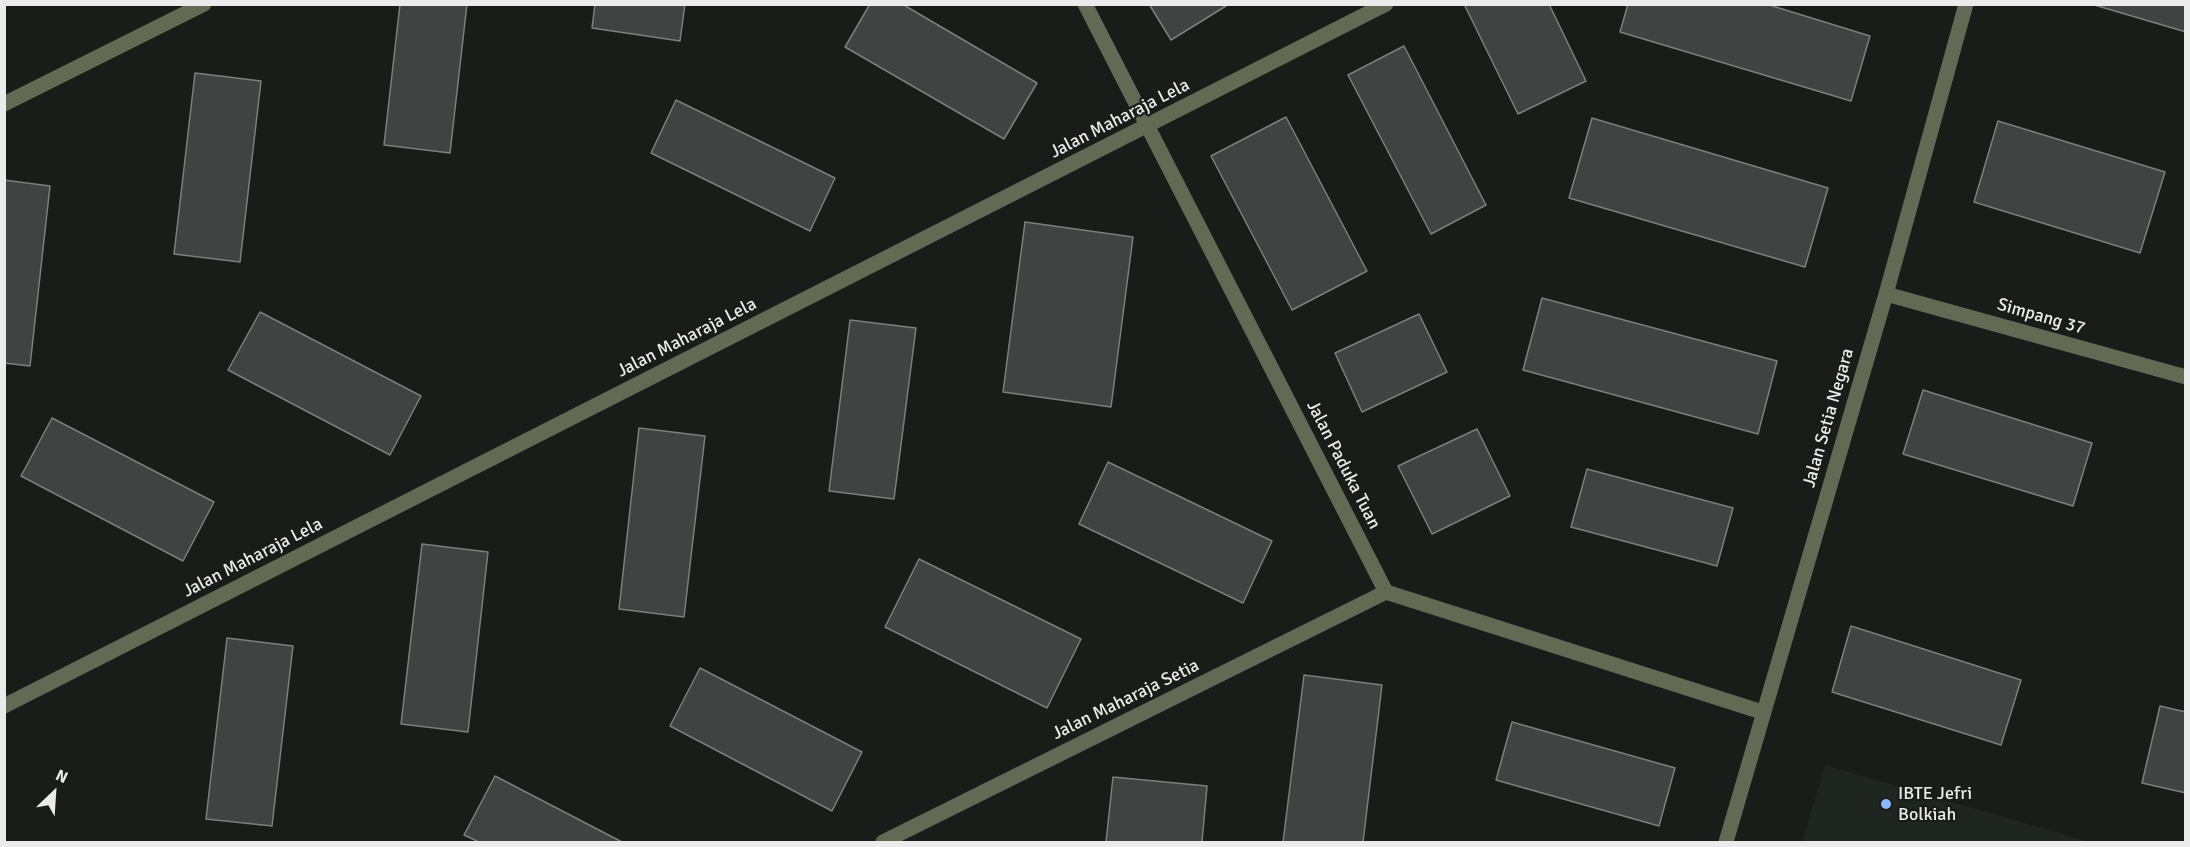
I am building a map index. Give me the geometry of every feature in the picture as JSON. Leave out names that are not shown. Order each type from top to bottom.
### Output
[{"type":"street","points":[[4,104],[204,4]]},
{"type":"street","name":"Jalan Paduka Tuan","points":[[1085,4],[1386,592]]},
{"type":"street","name":"Jalan Maharaja Lela","points":[[4,706],[1386,4]]},
{"type":"street","name":"Jalan Setia Negara","points":[[1726,843],[1762,712],[1886,294],[1966,4]]},
{"type":"street","name":"Simpang 37","points":[[1886,294],[2186,377]]},
{"type":"street","points":[[1386,592],[1762,712]]},
{"type":"street","name":"Jalan Maharaja Setia","points":[[883,843],[1386,592]]},
{"type":"shaded area","name":"IBTE Jefri Bolkiah","points":[[1825,765],[2090,842],[1802,842]]},
{"type":"building","points":[[400,4],[467,4],[450,153],[384,145]]},
{"type":"building","points":[[595,4],[685,4],[680,41],[592,28]]},
{"type":"building","points":[[870,4],[902,4],[1037,83],[1004,139],[845,47]]},
{"type":"building","points":[[1149,4],[1225,4],[1226,6],[1171,40]]},
{"type":"building","points":[[1464,4],[1549,4],[1586,81],[1518,114]]},
{"type":"building","points":[[1628,4],[1766,4],[1870,36],[1851,101],[1620,32]]},
{"type":"building","points":[[2091,4],[2186,4],[2186,32]]},
{"type":"building","points":[[1404,46],[1486,205],[1431,234],[1348,75]]},
{"type":"building","points":[[195,73],[261,81],[240,262],[174,254]]},
{"type":"building","points":[[676,100],[835,178],[810,231],[651,153]]},
{"type":"building","points":[[1286,117],[1367,271],[1292,310],[1211,156]]},
{"type":"building","points":[[1592,118],[1828,188],[1805,267],[1569,198]]},
{"type":"building","points":[[1998,121],[2165,172],[2140,253],[1974,202]]},
{"type":"building","points":[[4,180],[50,186],[30,366],[4,363]]},
{"type":"building","points":[[1025,222],[1133,237],[1111,407],[1003,392]]},
{"type":"building","points":[[1542,298],[1777,361],[1758,434],[1523,370]]},
{"type":"building","points":[[260,312],[421,396],[390,455],[228,370]]},
{"type":"building","points":[[1419,314],[1447,372],[1362,412],[1335,353]]},
{"type":"building","points":[[850,320],[916,328],[894,499],[829,491]]},
{"type":"building","points":[[1923,390],[2092,443],[2073,506],[1903,454]]},
{"type":"building","points":[[52,418],[214,502],[183,561],[21,476]]},
{"type":"building","points":[[639,428],[705,436],[684,617],[619,609]]},
{"type":"building","points":[[1477,429],[1510,496],[1432,534],[1398,466]]},
{"type":"building","points":[[1108,462],[1272,541],[1243,603],[1079,524]]},
{"type":"building","points":[[1587,469],[1733,508],[1717,566],[1571,527]]},
{"type":"building","points":[[422,544],[488,552],[468,732],[401,724]]},
{"type":"building","points":[[919,559],[1081,639],[1047,708],[885,627]]},
{"type":"building","points":[[1851,626],[2021,680],[2001,745],[1832,692]]},
{"type":"building","points":[[227,638],[293,646],[272,826],[206,819]]},
{"type":"building","points":[[700,668],[862,752],[832,811],[670,726]]},
{"type":"building","points":[[1304,675],[1382,685],[1363,842],[1283,842]]},
{"type":"building","points":[[2160,706],[2186,712],[2186,793],[2142,783]]},
{"type":"building","points":[[1512,722],[1675,768],[1659,826],[1496,780]]},
{"type":"building","points":[[495,776],[622,842],[479,842],[464,835]]},
{"type":"building","points":[[1113,777],[1207,786],[1202,842],[1106,842]]},
{"type":"place","name":"IBTE Jefri Bolkiah","points":[[1886,804]]}]
